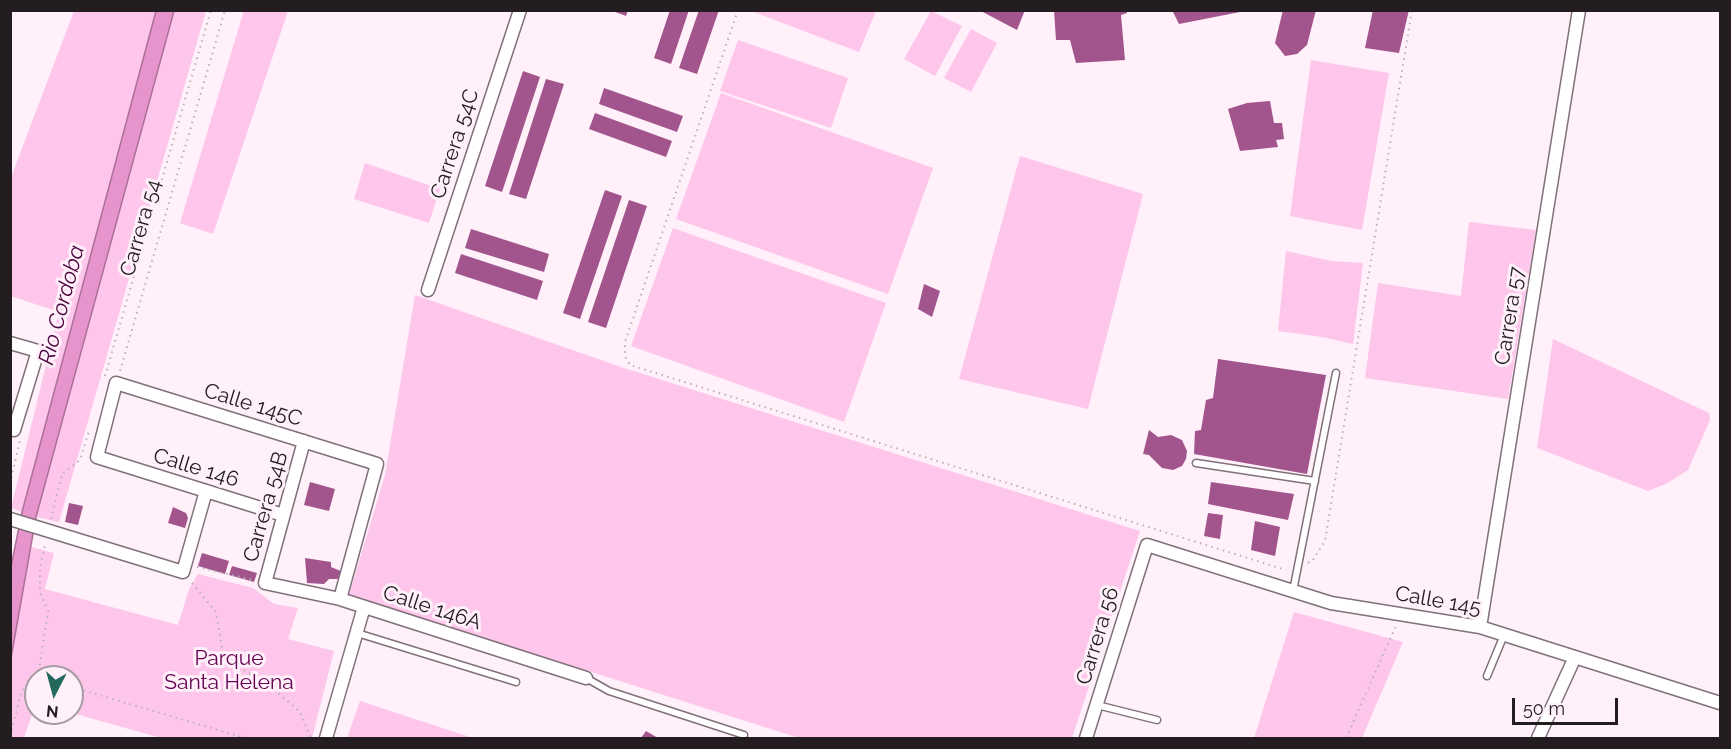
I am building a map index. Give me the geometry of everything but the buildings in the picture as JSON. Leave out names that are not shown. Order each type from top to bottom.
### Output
[{"type":"street","name":"Carrera 54C","points":[[428,290],[520,10]]},
{"type":"street","name":"Carrera 57","points":[[1480,627],[1580,10]]},
{"type":"street","points":[[10,343],[38,351],[12,430]]},
{"type":"street","name":"Calle 145C","points":[[110,381],[377,464],[340,599]]},
{"type":"street","name":"Calle 146","points":[[110,381],[97,457],[284,515]]},
{"type":"street","name":"Carrera 54B","points":[[265,583],[304,441]]},
{"type":"street","points":[[11,520],[184,568],[206,491]]},
{"type":"street","name":"Calle 145","points":[[1147,545],[1331,603],[1480,627],[1720,704]]},
{"type":"street","name":"Carrera 56","points":[[1086,738],[1147,545]]},
{"type":"street","name":"Calle 146A","points":[[265,583],[340,599],[586,678]]},
{"type":"street","points":[[326,738],[364,607]]},
{"type":"street","points":[[1538,738],[1575,657]]},
{"type":"lane","points":[[1293,591],[1336,373]]},
{"type":"lane","points":[[1196,463],[1315,481]]},
{"type":"lane","points":[[357,633],[516,682]]},
{"type":"lane","points":[[1487,676],[1504,634]]},
{"type":"lane","points":[[586,678],[609,692],[744,735]]},
{"type":"lane","points":[[1097,705],[1157,720]]},
{"type":"path","points":[[110,381],[211,10]]},
{"type":"path","name":"Carrera 54","points":[[110,381],[225,10]]},
{"type":"path","points":[[738,10],[625,342],[624,356],[630,365],[1285,571],[1298,569],[1313,560],[1325,541],[1412,10]]},
{"type":"path","points":[[39,665],[48,611],[40,592],[42,529],[62,474],[80,460],[90,425]]},
{"type":"path","points":[[10,484],[21,441],[12,430]]},
{"type":"path","points":[[184,568],[265,583]]},
{"type":"path","points":[[184,568],[216,612],[224,659],[267,683],[300,712],[311,738]]},
{"type":"path","points":[[1346,738],[1401,614]]},
{"type":"path","points":[[10,736],[24,688]]},
{"type":"path","points":[[84,691],[245,738]]},
{"type":"green space","points":[[244,10],[288,11],[213,234],[180,223]]},
{"type":"green space","points":[[74,11],[156,11],[22,512],[11,508],[59,312],[11,296],[10,180]]},
{"type":"green space","points":[[174,11],[206,11],[59,522],[36,517]]},
{"type":"green space","points":[[751,11],[876,11],[859,52]]},
{"type":"green space","points":[[931,11],[962,26],[935,76],[904,59]]},
{"type":"green space","points":[[971,29],[997,43],[971,92],[944,78]]},
{"type":"green space","points":[[738,40],[848,78],[831,128],[720,91]]},
{"type":"green space","points":[[1311,60],[1389,73],[1362,230],[1290,216]]},
{"type":"green space","points":[[721,93],[933,168],[888,294],[676,219]]},
{"type":"green space","points":[[1020,156],[1143,194],[1088,409],[959,379]]},
{"type":"green space","points":[[365,163],[440,189],[429,223],[354,199]]},
{"type":"green space","points":[[1469,222],[1536,230],[1508,399],[1365,378],[1378,283],[1461,296]]},
{"type":"green space","points":[[673,228],[886,303],[844,422],[631,346]]},
{"type":"green space","points":[[1286,251],[1331,261],[1363,263],[1353,344],[1278,331]]},
{"type":"green space","points":[[415,295],[621,367],[1140,531],[1072,738],[799,738],[349,595],[385,475]]},
{"type":"green space","points":[[1553,339],[1709,413],[1710,420],[1688,470],[1666,484],[1648,491],[1537,448]]},
{"type":"green space","name":"Parque Santa Helena","points":[[31,547],[54,553],[45,589],[178,625],[189,589],[198,574],[253,588],[274,604],[298,608],[288,639],[334,651],[312,738],[161,738],[84,716],[84,665],[24,665],[24,725],[28,725],[24,738],[11,738],[11,658]]},
{"type":"green space","points":[[1294,612],[1403,642],[1362,738],[1254,738]]},
{"type":"green space","points":[[360,701],[473,738],[347,738]]},
{"type":"shaded area","points":[[156,11],[174,11],[36,517],[11,658],[11,567],[22,512]]},
{"type":"water label","name":"Rio Cordoba","points":[[62,305]]}]
